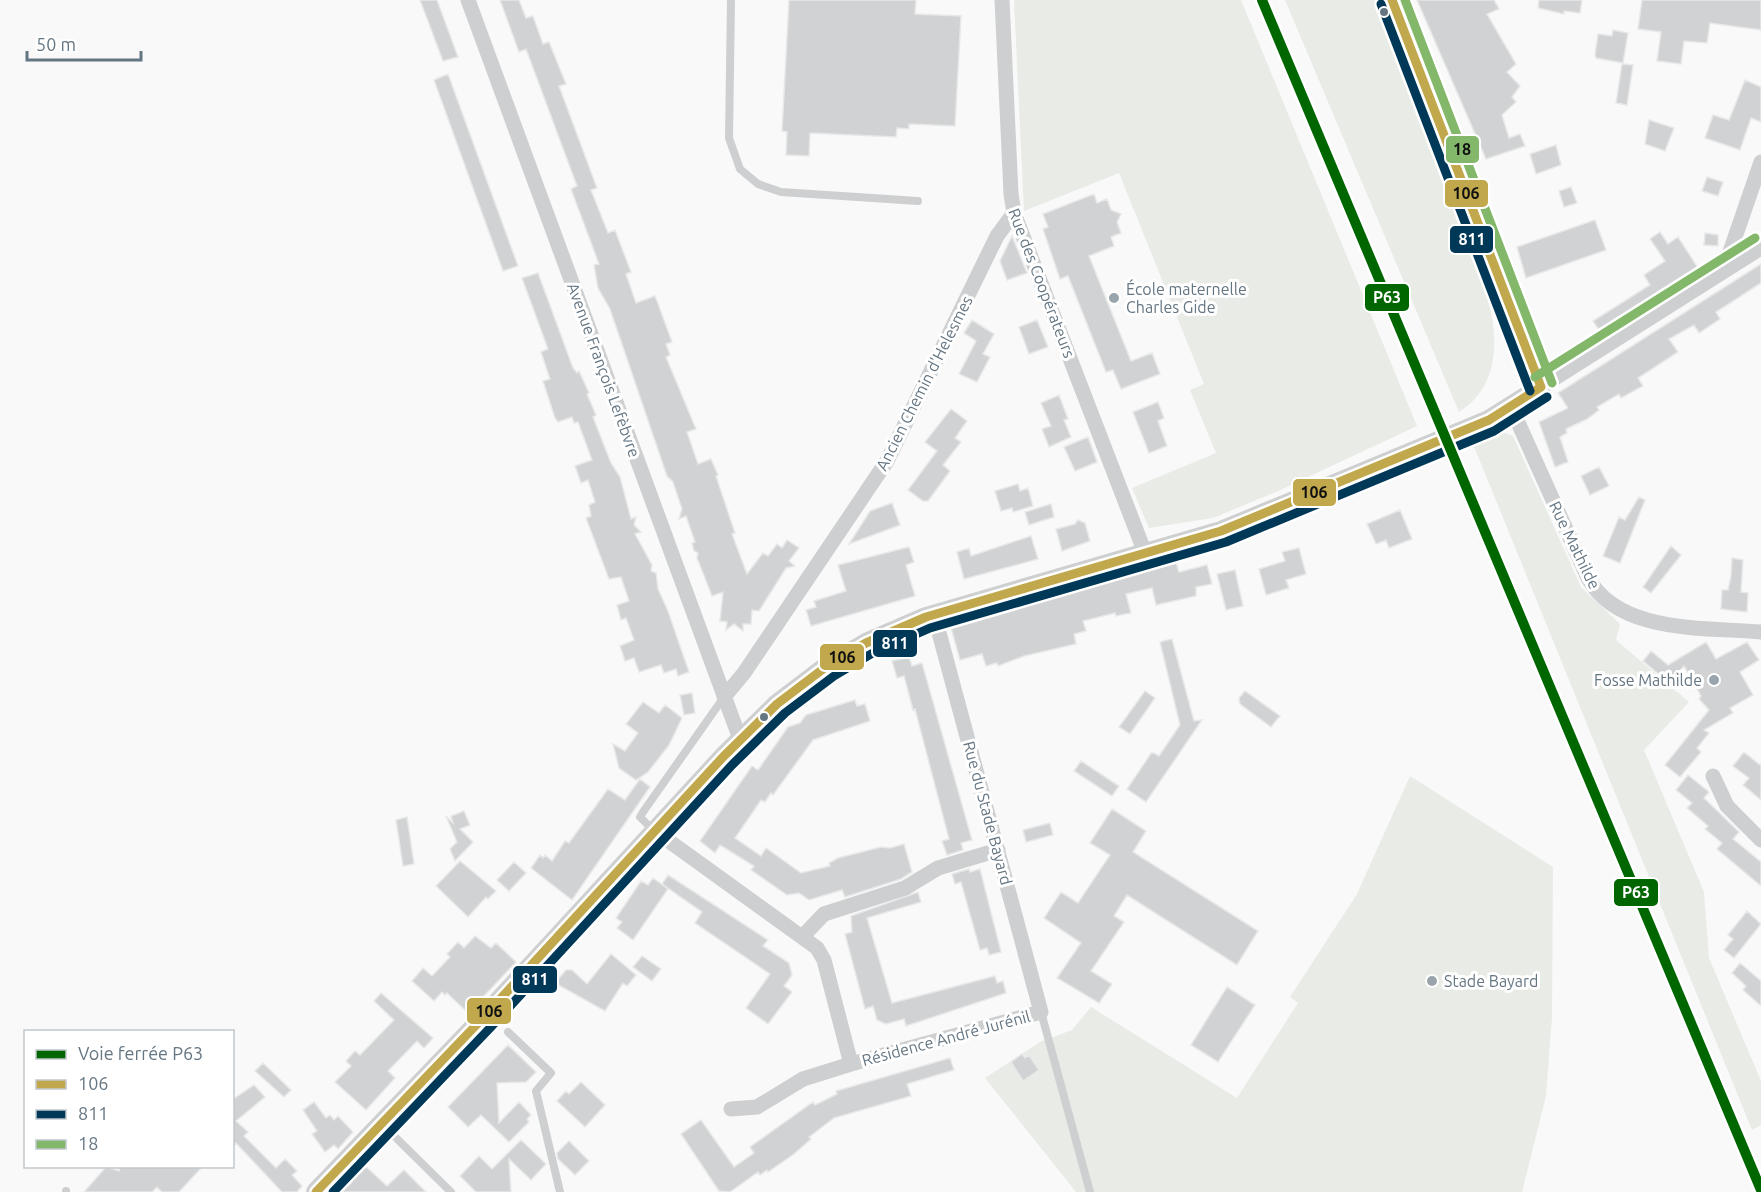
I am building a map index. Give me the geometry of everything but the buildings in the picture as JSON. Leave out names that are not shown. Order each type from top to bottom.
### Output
[{"type":"street","name":"Avenue François Lefèbvre","points":[[468,0],[740,739]]},
{"type":"street","name":"Rue des Coopérateurs","points":[[1002,0],[1011,194],[1014,213],[1145,553]]},
{"type":"street","points":[[1392,0],[1541,387]]},
{"type":"street","points":[[1723,272],[1761,162]]},
{"type":"street","name":"Ancien Chemin d'Helesmes","points":[[724,697],[744,673],[881,472],[995,240],[1014,213]]},
{"type":"street","points":[[316,1192],[740,739],[777,704],[827,666],[886,633],[934,614],[1221,531],[1475,426],[1511,407],[1761,248]]},
{"type":"street","name":"Rue Mathilde","points":[[1511,407],[1588,578],[1599,595],[1624,612],[1650,621],[1761,632]]},
{"type":"street","name":"Rue du Stade Bayard","points":[[934,614],[1041,1012]]},
{"type":"street","points":[[1713,776],[1727,806],[1761,840]]},
{"type":"street","name":"Résidence André Jurénil","points":[[655,831],[817,948],[824,960],[851,1064]]},
{"type":"street","points":[[803,936],[824,914],[905,888],[938,868],[998,850]]},
{"type":"street","name":"Résidence André Jurénil","points":[[731,1109],[756,1107],[803,1079],[1041,1012]]},
{"type":"lane","points":[[731,0],[729,138],[740,169],[758,184],[781,192],[918,201]]},
{"type":"lane","points":[[655,831],[640,817],[642,812],[699,728],[724,697]]},
{"type":"lane","points":[[1041,1012],[1090,1192]]},
{"type":"lane","points":[[508,1032],[551,1073],[536,1091],[560,1192]]},
{"type":"lane","points":[[382,1124],[452,1192]]},
{"type":"shaded area","points":[[1014,0],[1241,0],[1417,426],[1278,491],[1213,518],[1149,528],[1132,488],[1216,453],[1190,390],[1204,384],[1119,173],[1024,211]]},
{"type":"shaded area","points":[[1285,0],[1375,0],[1492,315],[1494,346],[1489,376],[1482,390],[1472,402],[1459,412]]},
{"type":"shaded area","points":[[1503,432],[1513,436],[1581,587],[1620,624],[1616,640],[1689,702],[1644,750],[1704,892],[1709,958],[1761,1081],[1761,1125],[1752,1130],[1471,439]]},
{"type":"shaded area","name":"Stade Bayard","points":[[1410,776],[1553,867],[1552,1017],[1546,1096],[1522,1192],[1076,1192],[985,1078],[1040,1042],[1072,1030],[1091,1007],[1237,1098],[1298,1003],[1290,997],[1357,894]]},
{"type":"rail line","name":"P63","points":[[1262,0],[1761,1190]]},
{"type":"transit line","name":"106","points":[[1392,0],[1541,387]]},
{"type":"transit line","name":"18","points":[[1405,0],[1552,383]]},
{"type":"transit line","name":"811","points":[[1381,4],[1530,391]]},
{"type":"transit line","name":"18","points":[[1535,377],[1755,238]]},
{"type":"transit line","name":"106","points":[[316,1192],[481,1020],[723,757],[777,704],[827,666],[866,643],[926,617],[1221,531],[1489,420],[1541,387]]},
{"type":"transit line","name":"811","points":[[333,1192],[490,1028],[732,765],[785,713],[834,676],[871,654],[930,628],[1226,542],[1494,431],[1547,397]]},
{"type":"place","name":"École maternelle Charles Gide","points":[[1114,298]]},
{"type":"place","name":"Fosse Mathilde","points":[[1714,680]]},
{"type":"place","name":"Stade Bayard","points":[[1432,981]]}]
